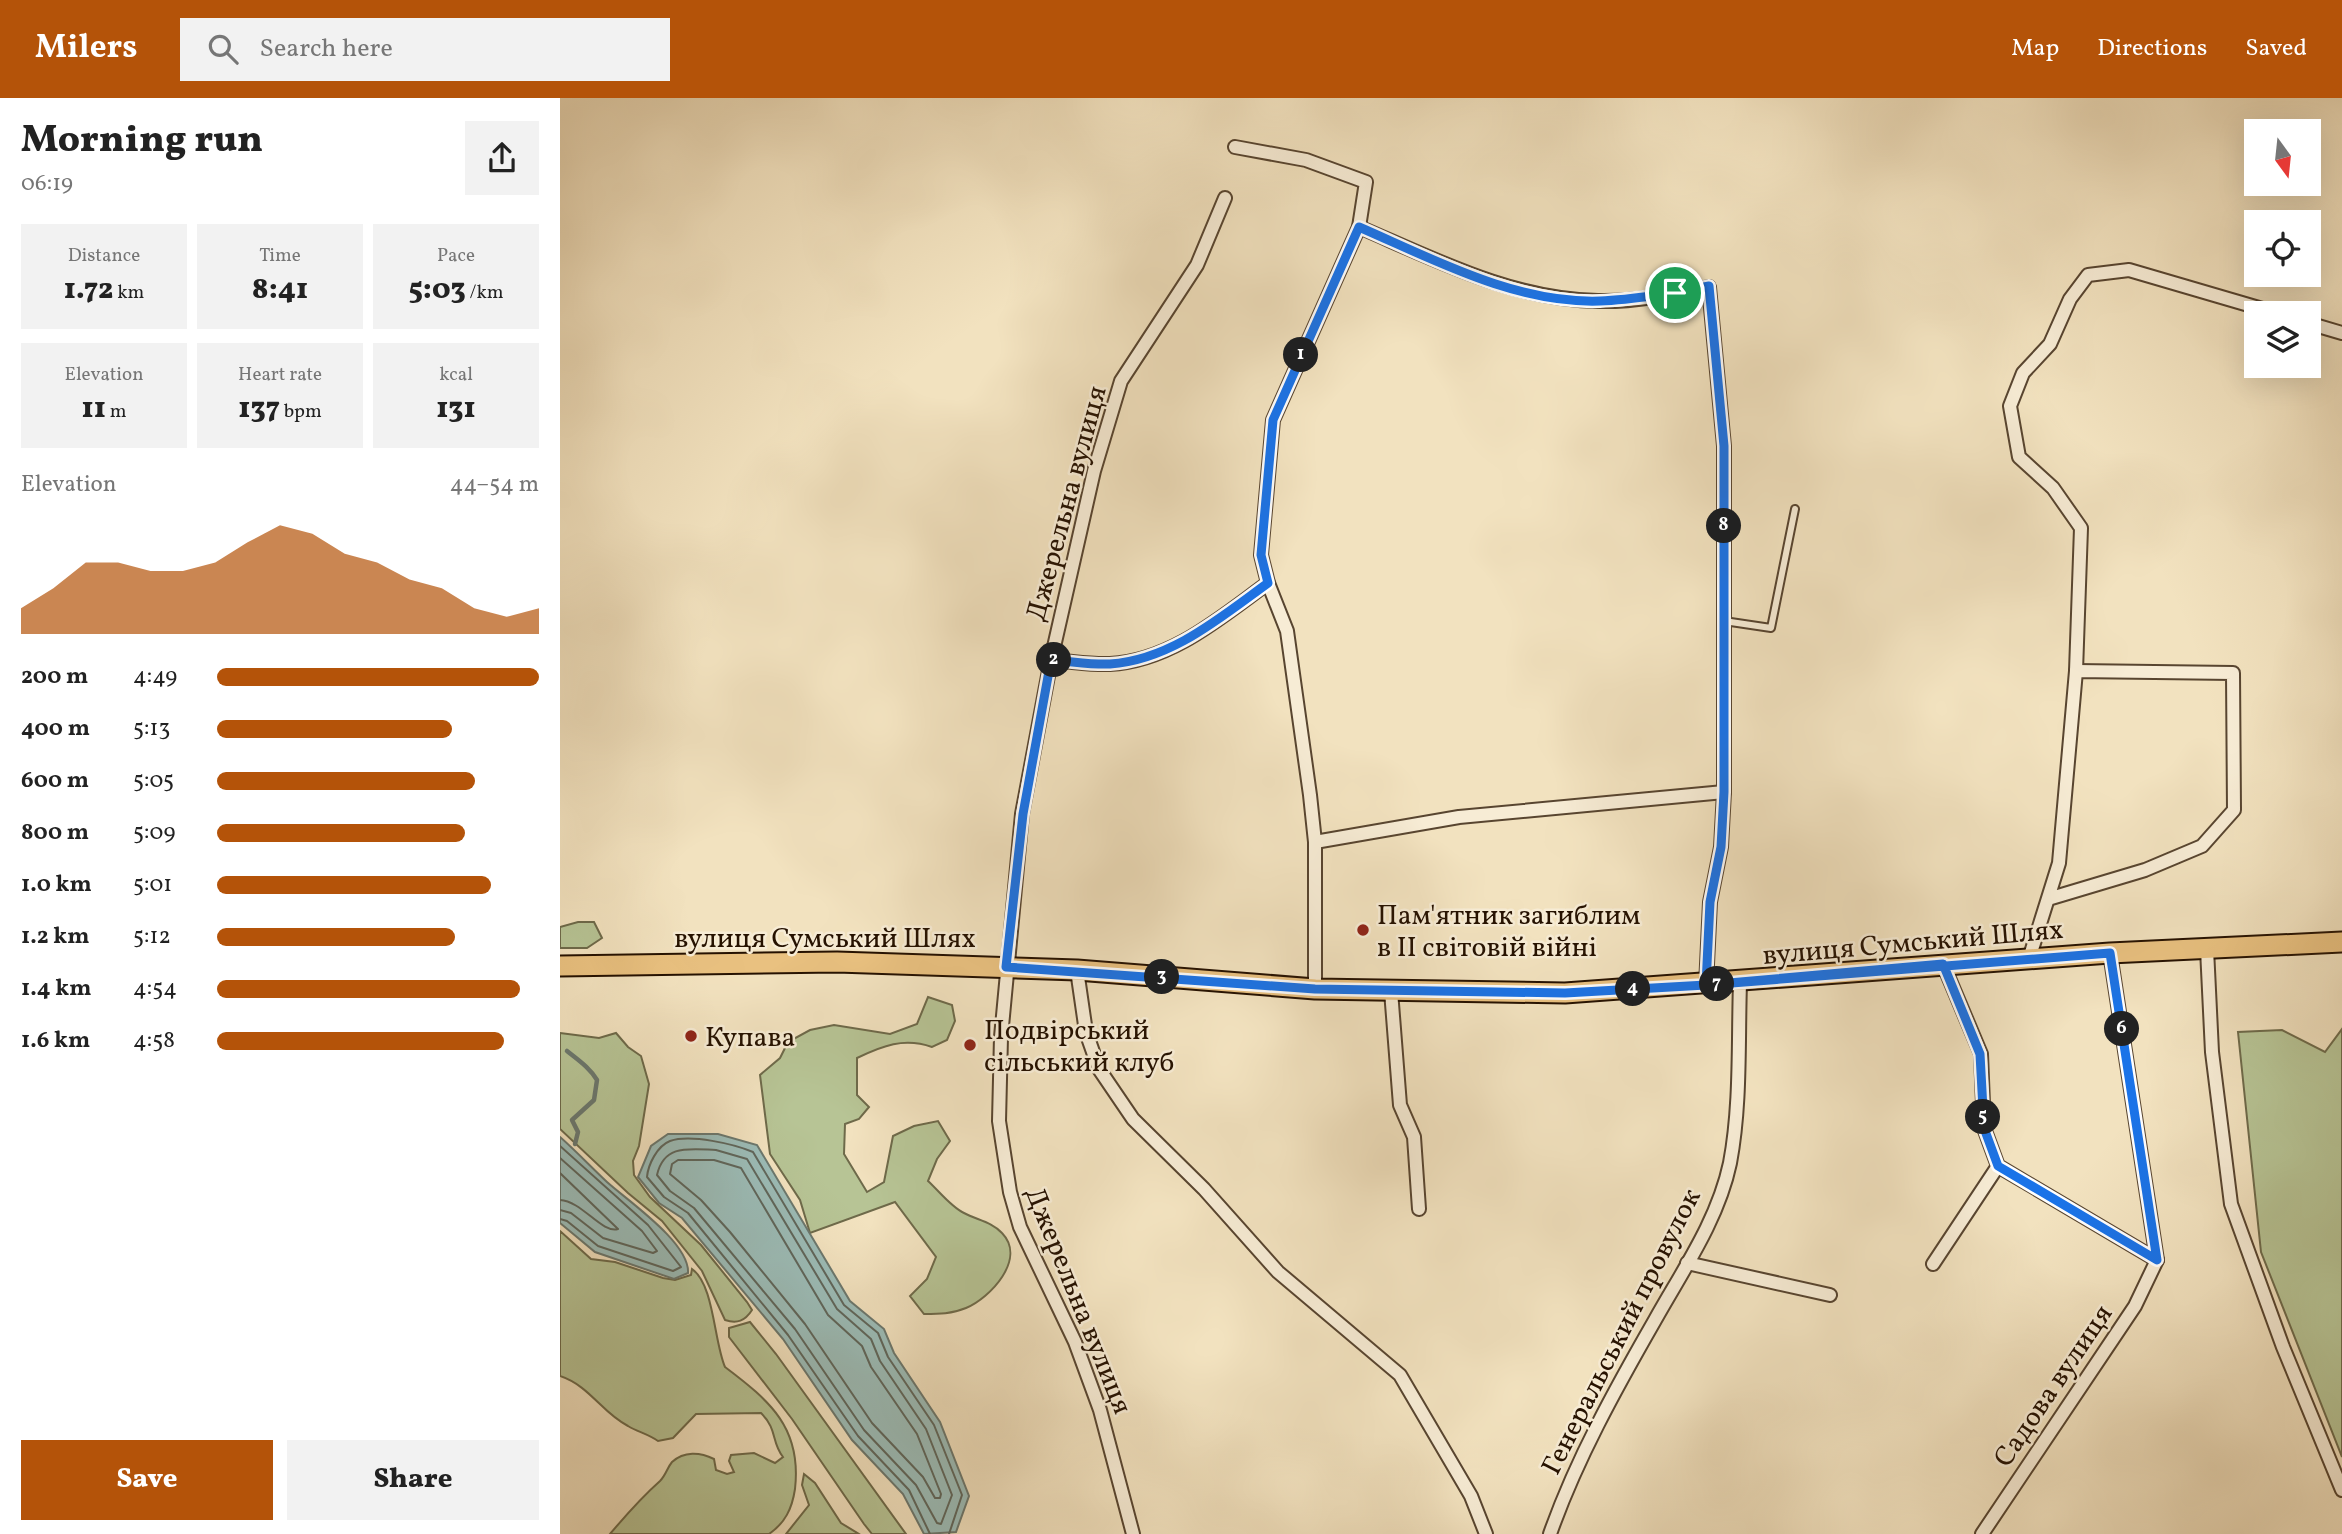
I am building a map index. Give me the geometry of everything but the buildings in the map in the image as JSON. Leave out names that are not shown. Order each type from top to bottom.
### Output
[{"type":"main road","name":"вулиця Сумський Шлях","points":[[562,965],[836,962],[1077,971],[1315,989],[1565,993],[1740,983],[1943,964],[2110,953],[2342,942]]},
{"type":"street","points":[[1235,147],[1306,160],[1366,183],[1359,227],[1273,420],[1261,555],[1268,583],[1287,631],[1315,842],[1315,989]]},
{"type":"street","name":"Джерельна вулиця","points":[[1133,1534],[1096,1399],[1057,1300],[1020,1227],[1010,1192],[999,1121],[1006,967],[1023,814],[1051,660],[1094,471],[1121,381],[1198,265],[1225,198]]},
{"type":"street","points":[[1359,227],[1462,271],[1554,297],[1599,301],[1709,286],[1724,446],[1729,622],[1721,847],[1710,902],[1706,985]]},
{"type":"street","points":[[2029,959],[2059,863],[2076,671],[2081,528],[2053,488],[2019,457],[2010,405],[2023,373],[2050,344],[2070,299],[2088,275],[2129,270],[2244,304]]},
{"type":"street","points":[[2321,327],[2342,333]]},
{"type":"street","points":[[1051,660],[1111,664],[1147,657],[1180,643],[1268,583]]},
{"type":"street","points":[[2048,899],[2145,870],[2202,846],[2234,810],[2233,673],[2076,671]]},
{"type":"street","points":[[1315,842],[1459,817],[1724,792]]},
{"type":"street","points":[[2207,949],[2212,1052],[2231,1204],[2283,1347],[2342,1490]]},
{"type":"street","points":[[2110,953],[2157,1260]]},
{"type":"street","points":[[1943,964],[1980,1054],[1984,1128],[1998,1166],[2157,1260]]},
{"type":"street","points":[[1077,971],[1086,1032],[1100,1069],[1133,1119],[1204,1189],[1278,1272],[1400,1375],[1471,1496],[1486,1534]]},
{"type":"street","name":"Генеральський провулок","points":[[1550,1534],[1566,1488],[1709,1224],[1730,1163],[1736,1103],[1740,983]]},
{"type":"street","points":[[1391,991],[1400,1105],[1414,1136],[1419,1209]]},
{"type":"street","points":[[1933,1264],[1998,1166]]},
{"type":"street","name":"Садова вулиця","points":[[1982,1534],[2135,1306],[2157,1260]]},
{"type":"street","points":[[1687,1263],[1830,1295]]},
{"type":"lane","points":[[1729,622],[1771,628],[1795,509]]},
{"type":"green space","points":[[578,922],[594,922],[602,938],[587,948],[560,948],[560,927]]},
{"type":"green space","points":[[928,997],[952,1005],[955,1021],[947,1040],[932,1047],[912,1043],[893,1044],[857,1058],[857,1095],[869,1107],[859,1119],[845,1124],[844,1154],[867,1192],[884,1182],[893,1136],[914,1126],[938,1121],[950,1141],[937,1159],[928,1181],[959,1210],[998,1229],[1009,1243],[1010,1254],[1008,1266],[995,1287],[985,1296],[966,1308],[940,1314],[924,1314],[910,1296],[927,1279],[936,1257],[895,1202],[810,1233],[800,1200],[770,1154],[760,1075],[780,1058],[788,1042],[810,1030],[834,1025],[890,1034],[917,1024]]},
{"type":"green space","points":[[2342,1029],[2342,1457],[2261,1252],[2238,1032],[2282,1030],[2325,1052]]},
{"type":"green space","points":[[560,1033],[599,1038],[616,1033],[628,1047],[641,1056],[649,1084],[639,1146],[633,1161],[634,1175],[650,1197],[701,1245],[747,1302],[752,1310],[744,1319],[733,1322],[725,1320],[702,1271],[662,1221],[560,1129]]},
{"type":"green space","points":[[560,1231],[591,1259],[615,1262],[675,1280],[691,1275],[692,1269],[699,1276],[709,1300],[725,1367],[769,1404],[788,1433],[793,1449],[796,1468],[792,1503],[787,1515],[775,1530],[769,1534],[610,1534],[662,1479],[677,1458],[692,1454],[709,1457],[714,1459],[716,1470],[727,1474],[734,1472],[729,1461],[731,1455],[754,1453],[775,1463],[783,1457],[770,1425],[761,1413],[696,1414],[673,1438],[658,1441],[619,1421],[580,1386],[560,1376]]},
{"type":"green space","points":[[750,1322],[906,1534],[872,1534],[864,1524],[792,1419],[729,1337],[729,1328]]},
{"type":"green space","points":[[804,1474],[815,1483],[841,1523],[859,1534],[786,1534],[809,1505],[802,1485]]},
{"type":"water","points":[[668,1134],[718,1134],[757,1145],[850,1301],[884,1329],[894,1353],[940,1422],[969,1496],[956,1532],[924,1534],[903,1494],[852,1440],[783,1339],[682,1218],[659,1203],[638,1177],[651,1146]]},
{"type":"water","points":[[560,1137],[669,1236],[686,1261],[688,1273],[674,1279],[595,1252],[560,1223]]},
{"type":"waterway","points":[[567,1051],[587,1067],[597,1080],[594,1100],[572,1120],[578,1132],[575,1144]]},
{"type":"place","name":"Пам'ятник загиблим в II світовій війні","points":[[1363,930]]},
{"type":"place","name":"Купава","points":[[691,1036]]},
{"type":"place","name":"Подвірський сільський клуб","points":[[970,1045]]},
{"type":"route","points":[[1675,293],[1599,301],[1554,297],[1462,271],[1359,227],[1334,277],[1273,420],[1261,555],[1268,583],[1213,623],[1180,643],[1147,657],[1111,664],[1051,660],[1023,814],[1006,967],[1315,989],[1565,993],[1706,985],[1740,983],[1943,964],[1980,1054],[1984,1128],[1998,1166],[2157,1260],[2110,953],[1943,964],[1706,985],[1710,902],[1721,847],[1724,792],[1724,446],[1709,286],[1675,293]]}]
